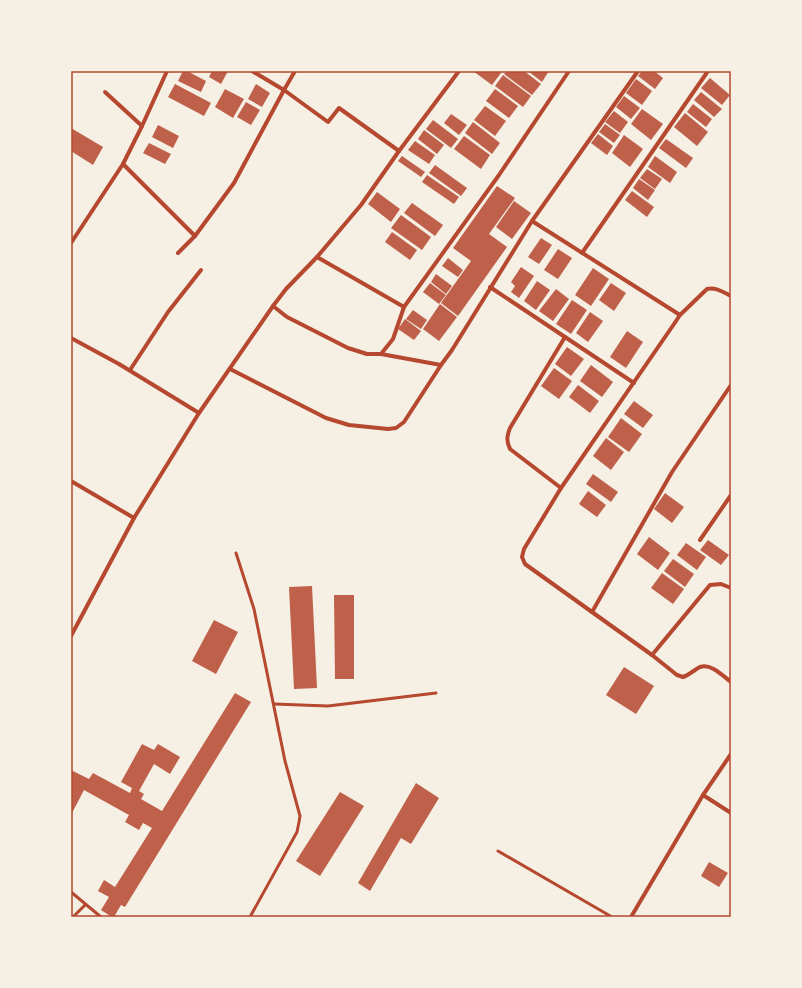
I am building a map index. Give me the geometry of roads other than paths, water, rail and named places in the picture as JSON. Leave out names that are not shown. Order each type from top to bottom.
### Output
[{"type":"street","points":[[71,243],[123,164],[167,71]]},
{"type":"street","points":[[252,71],[284,90],[328,122],[338,108],[399,151]]},
{"type":"street","points":[[178,253],[195,236],[234,183],[295,71]]},
{"type":"street","points":[[71,636],[134,518],[199,413],[273,306],[286,289],[317,257],[361,205],[399,151],[459,71]]},
{"type":"street","points":[[381,354],[393,339],[404,307],[499,175],[570,71]]},
{"type":"street","points":[[230,369],[326,418],[349,425],[388,429],[396,428],[404,422],[441,364],[452,350],[532,221],[638,71]]},
{"type":"street","points":[[582,253],[708,71]]},
{"type":"street","points":[[105,92],[142,126]]},
{"type":"street","points":[[123,164],[195,236]]},
{"type":"street","points":[[532,221],[680,315]]},
{"type":"street","points":[[317,257],[404,307]]},
{"type":"street","points":[[130,370],[168,312],[201,270]]},
{"type":"street","points":[[490,287],[634,383]]},
{"type":"street","points":[[731,296],[713,288],[708,289],[680,315],[561,488],[524,549],[522,557],[525,564],[652,655],[677,675],[683,677],[700,667],[707,666],[731,682]]},
{"type":"street","points":[[273,306],[287,317],[348,348],[367,354],[381,354],[441,364]]},
{"type":"street","points":[[561,488],[510,449],[507,443],[507,437],[510,428],[565,337]]},
{"type":"street","points":[[71,338],[130,370],[199,413]]},
{"type":"street","points":[[592,612],[672,472],[731,385]]},
{"type":"street","points":[[71,481],[134,518]]},
{"type":"street","points":[[700,540],[731,495]]},
{"type":"street","points":[[652,655],[710,585],[720,584],[731,588]]},
{"type":"street","points":[[631,917],[704,795],[731,754]]},
{"type":"street","points":[[704,795],[731,813]]},
{"type":"lane","points":[[236,553],[254,609],[285,761],[300,816],[296,832],[250,917]]},
{"type":"lane","points":[[274,704],[328,706],[436,693]]},
{"type":"lane","points":[[498,851],[612,917]]},
{"type":"lane","points":[[71,892],[101,917]]},
{"type":"lane","points":[[73,917],[85,905]]}]
